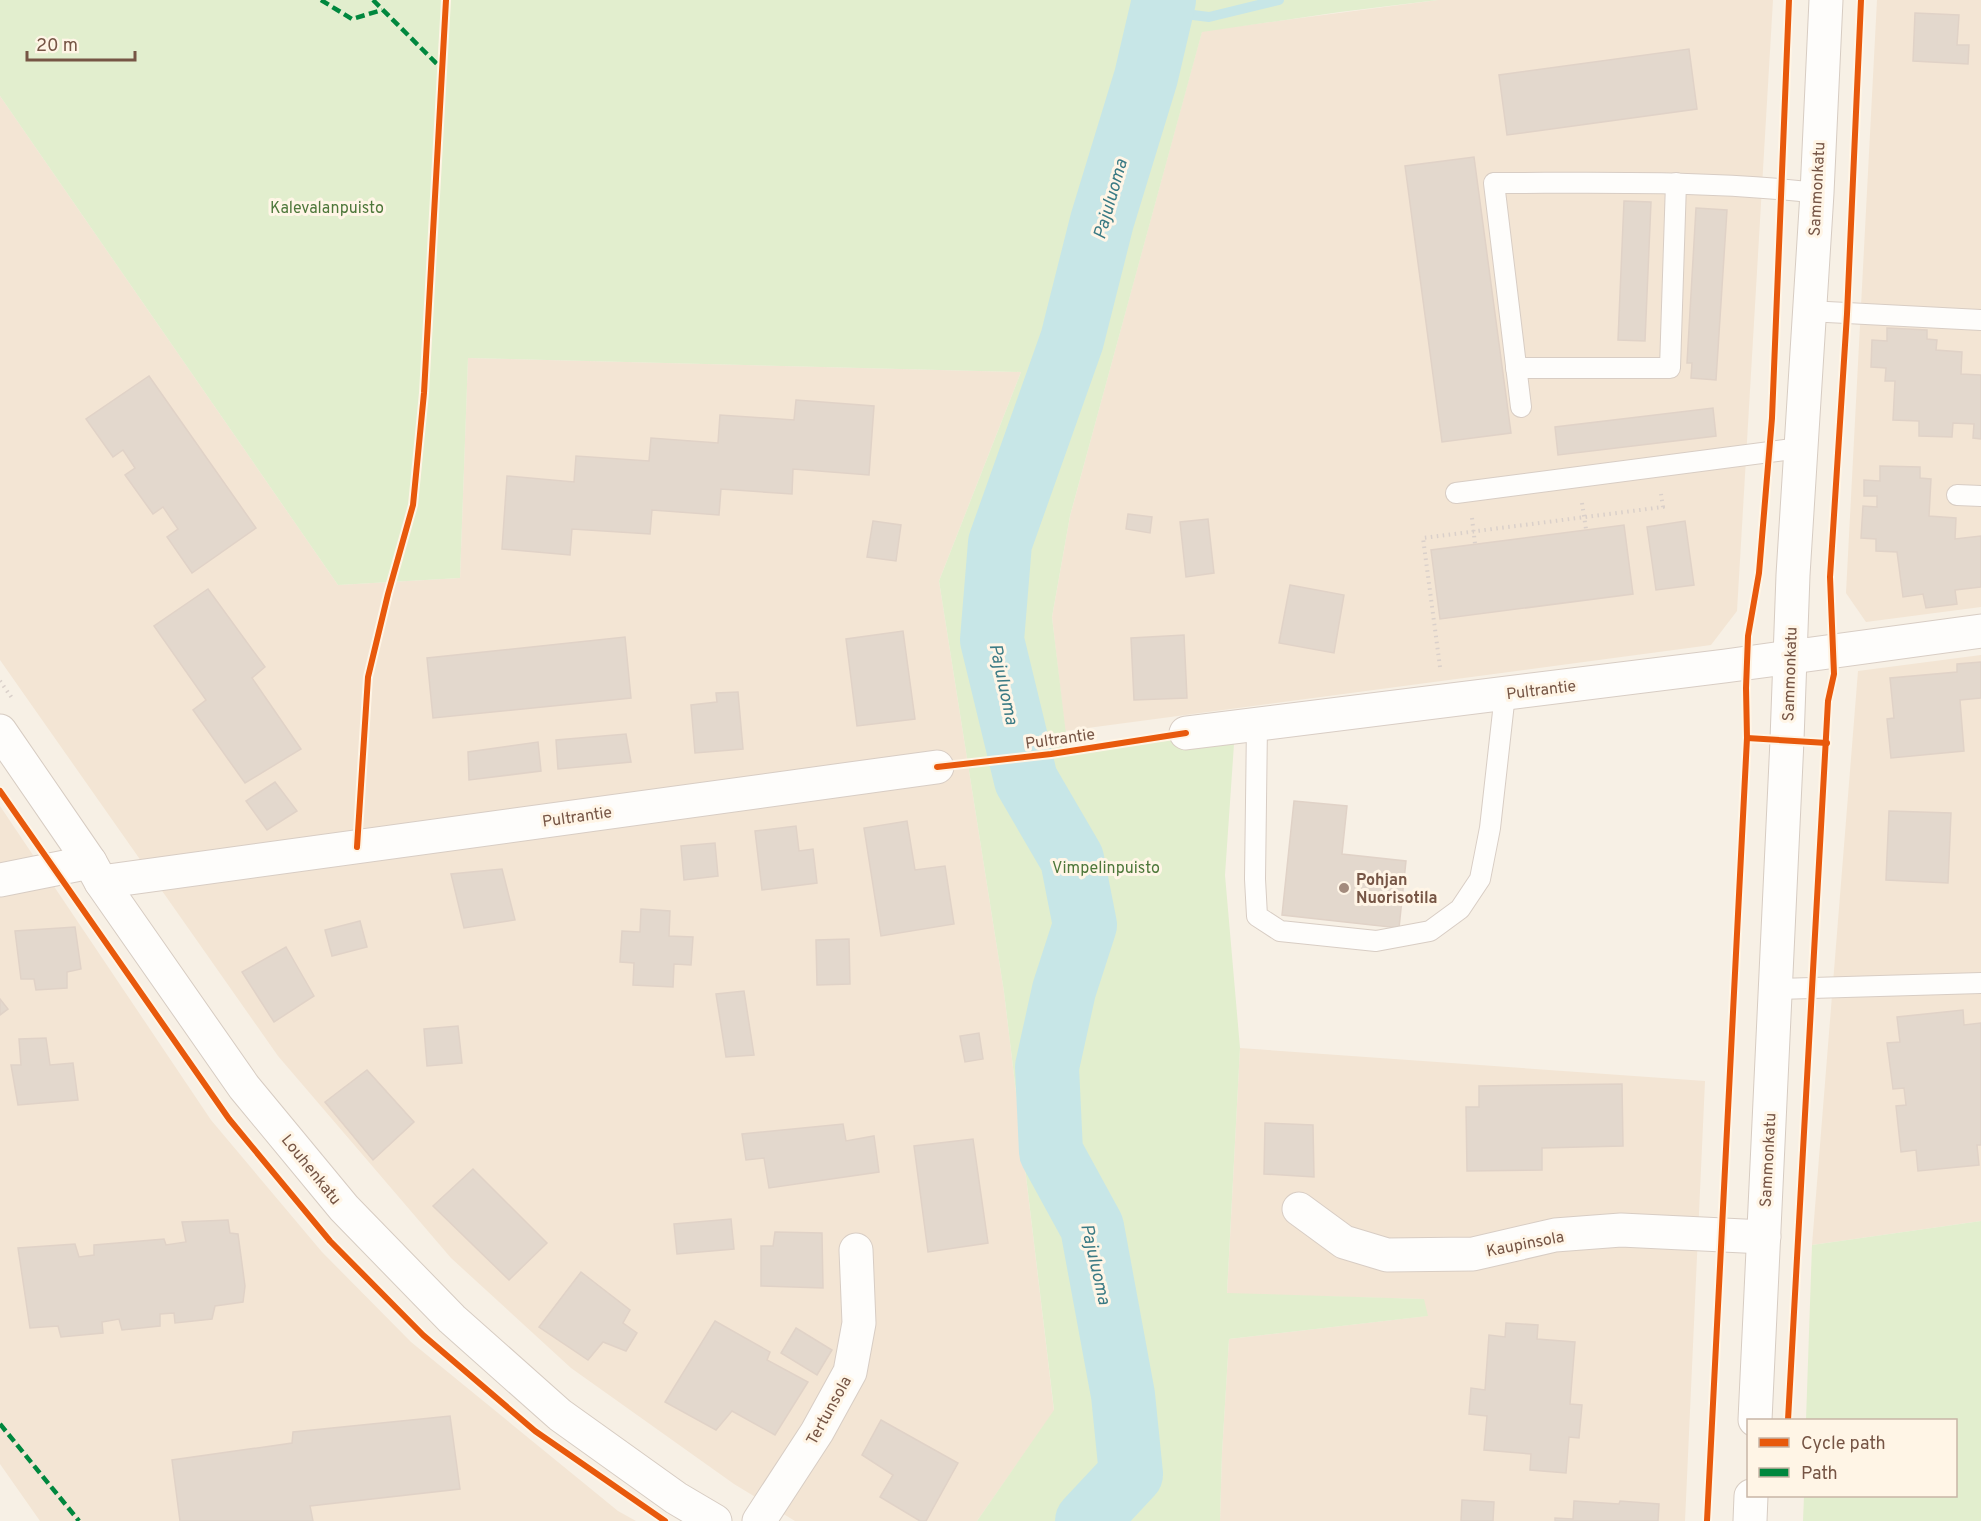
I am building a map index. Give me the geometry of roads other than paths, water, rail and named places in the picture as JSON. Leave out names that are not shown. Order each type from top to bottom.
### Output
[{"type":"street","name":"Sammonkatu","points":[[1755,1419],[1789,657],[1808,311],[1817,193],[1826,0]]},
{"type":"street","name":"Pultrantie","points":[[1186,733],[1505,694],[1981,631]]},
{"type":"street","name":"Louhenkatu","points":[[0,731],[244,1087],[344,1208],[452,1319],[560,1415],[676,1498],[715,1521]]},
{"type":"street","name":"Pultrantie","points":[[0,880],[95,872],[937,767]]},
{"type":"street","name":"Kaupinsola","points":[[1299,1209],[1344,1242],[1387,1255],[1473,1254],[1555,1235],[1622,1230],[1764,1237]]},
{"type":"street","name":"Tertunsola","points":[[759,1521],[817,1432],[850,1371],[859,1323],[856,1250]]},
{"type":"street","points":[[1750,1521],[1751,1497]]},
{"type":"lane","points":[[1521,407],[1494,183],[1676,183],[1817,193]]},
{"type":"lane","points":[[1516,368],[1670,368],[1676,183]]},
{"type":"lane","points":[[1808,311],[1981,320]]},
{"type":"lane","points":[[1456,493],[1800,448]]},
{"type":"lane","points":[[1957,495],[1981,496]]},
{"type":"lane","points":[[1257,724],[1255,879],[1257,916],[1280,931],[1376,941],[1430,931],[1460,909],[1480,879],[1490,828],[1505,694]]},
{"type":"lane","points":[[1776,988],[1981,982]]},
{"type":"waterway","name":"Pajuluoma","points":[[1087,1521],[1131,1474],[1123,1395],[1092,1227],[1051,1152],[1047,1067],[1064,990],[1085,925],[1072,859],[1026,780],[992,640],[1000,543],[1072,340],[1102,221],[1146,77],[1164,0]]},
{"type":"waterway","points":[[1161,11],[1209,17],[1279,0]]},
{"type":"place","name":"Pohjan Nuorisotila","points":[[1344,888]]},
{"type":"park label","name":"Kalevalanpuisto","points":[[327,207]]},
{"type":"park label","name":"Vimpelinpuisto","points":[[1106,867]]}]
